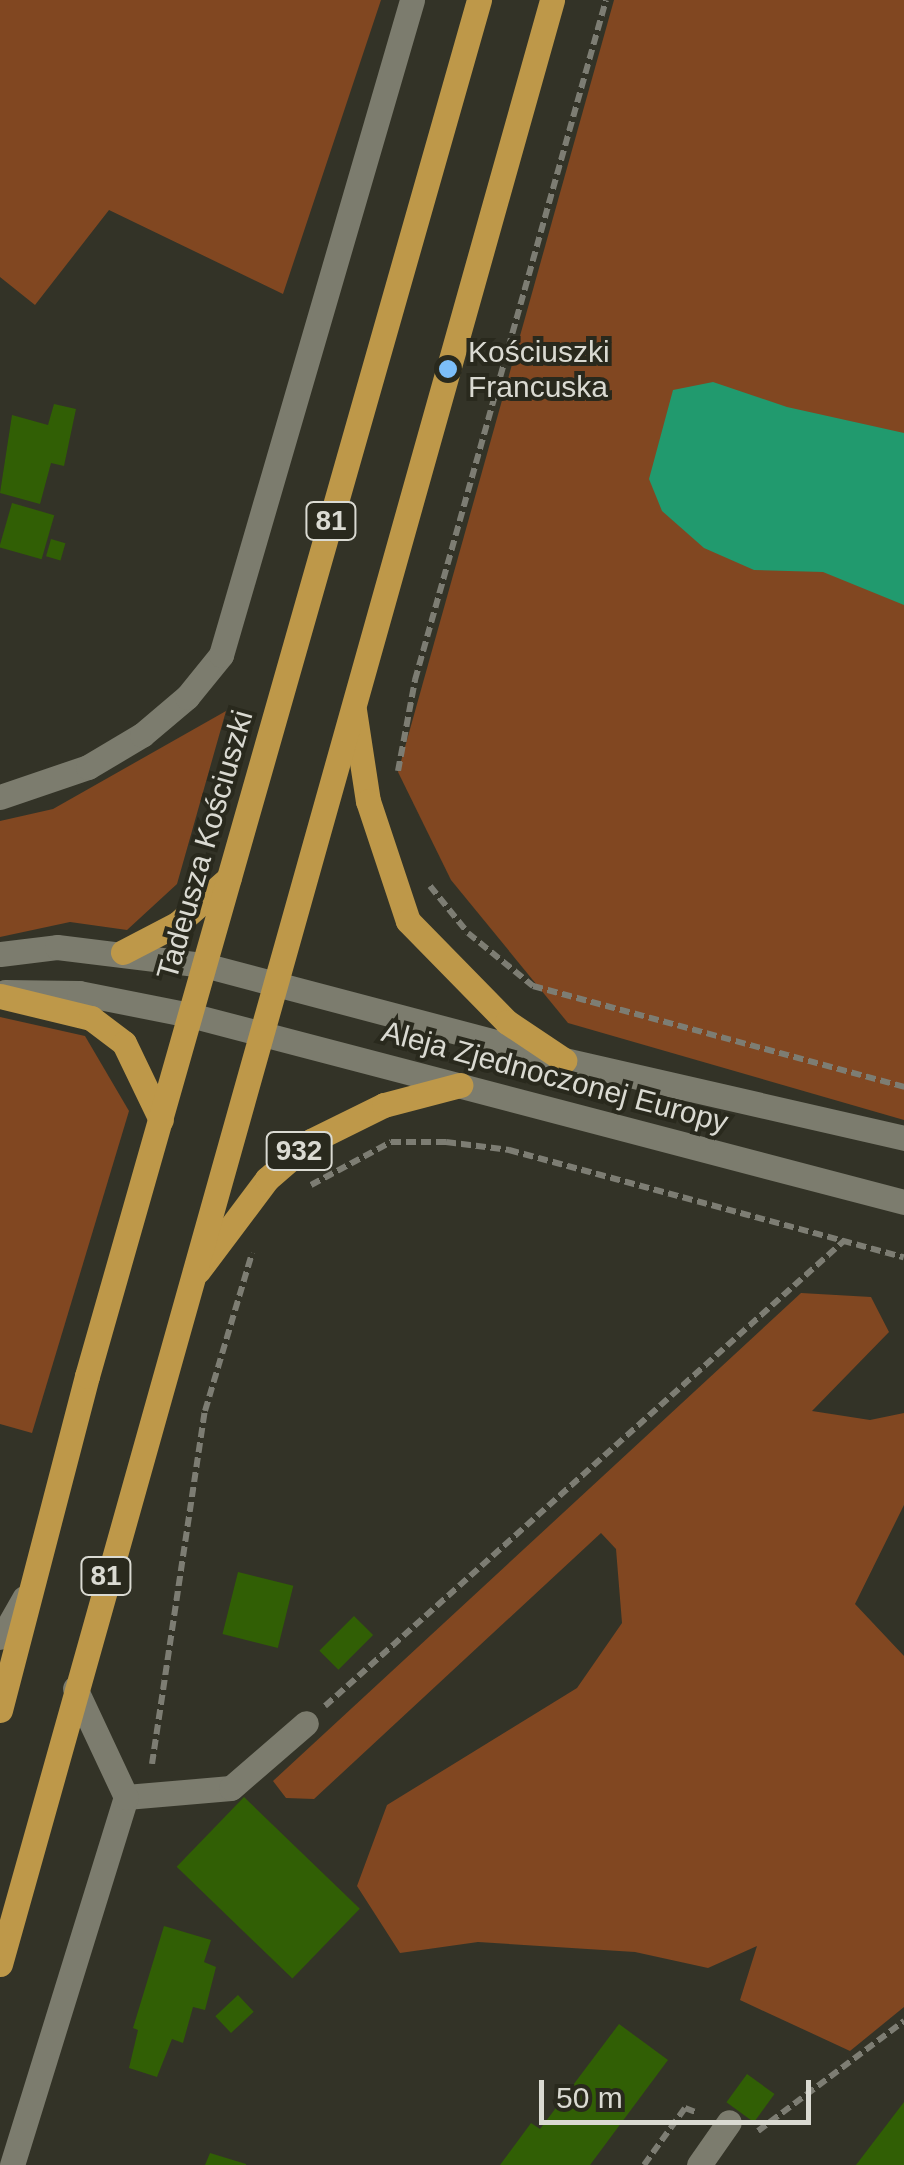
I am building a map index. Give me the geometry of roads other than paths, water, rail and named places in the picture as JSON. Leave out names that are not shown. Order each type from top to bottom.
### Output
[{"type":"main road","name":"Tadeusza Kościuszki","points":[[0,1710],[160,1120],[479,0]]},
{"type":"main road","name":"81","points":[[0,1964],[186,1287],[552,0]]},
{"type":"main road","points":[[353,706],[368,801],[408,921],[508,1022],[564,1060]]},
{"type":"main road","points":[[123,952],[177,924],[229,878]]},
{"type":"main road","points":[[0,994],[91,1018],[124,1043],[160,1120]]},
{"type":"main road","name":"932","points":[[186,1287],[267,1179],[310,1141],[384,1104],[460,1085]]},
{"type":"street","points":[[0,797],[88,767],[142,735],[187,697],[221,654],[412,0]]},
{"type":"street","name":"Aleja Zjednoczonej Europy","points":[[0,954],[57,948],[123,952],[204,965],[564,1060],[904,1138]]},
{"type":"street","name":"Aleja Zjednoczonej Europy","points":[[0,994],[79,992],[190,1015],[904,1202]]},
{"type":"street","points":[[12,2165],[126,1797],[75,1688]]},
{"type":"street","points":[[126,1797],[231,1788],[306,1723]]},
{"type":"street","points":[[699,2165],[730,2122]]},
{"type":"lane","points":[[0,1639],[33,1580]]},
{"type":"place","name":"Kościuszki Francuska","points":[[448,369]]}]
